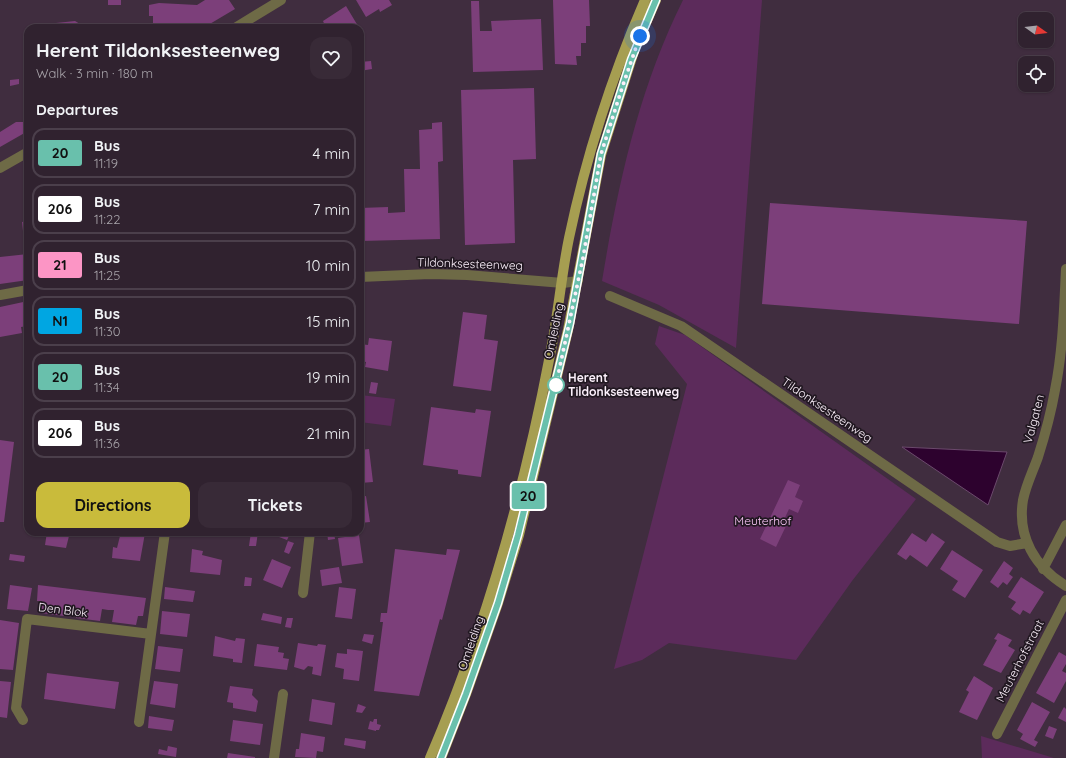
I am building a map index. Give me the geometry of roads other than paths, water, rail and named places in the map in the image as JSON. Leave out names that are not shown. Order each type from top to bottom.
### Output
[{"type":"main road","name":"Omleiding","points":[[430,758],[475,639],[517,500],[550,355],[563,283],[569,237],[586,167],[623,54],[645,0]]},
{"type":"main road","name":"Omleiding","points":[[441,758],[466,694],[498,603],[518,535],[557,381],[578,281],[601,154],[633,55],[656,0]]},
{"type":"street","points":[[242,24],[281,0]]},
{"type":"street","points":[[0,168],[24,154]]},
{"type":"street","name":"Valgaten","points":[[1043,569],[1034,557],[1027,543],[1022,520],[1023,501],[1046,431],[1057,381],[1066,269]]},
{"type":"street","name":"Tildonksesteenweg","points":[[364,277],[430,274],[467,275],[563,283],[578,281]]},
{"type":"street","points":[[0,295],[24,291]]},
{"type":"street","name":"Tildonksesteenweg","points":[[610,296],[681,326],[997,542],[1010,546],[1027,543]]},
{"type":"street","points":[[1066,525],[1043,569],[1066,586]]},
{"type":"street","points":[[139,722],[164,536]]},
{"type":"street","points":[[303,593],[310,536]]},
{"type":"street","name":"Meuterhofstraat","points":[[997,734],[1066,600]]},
{"type":"street","name":"Den Blok","points":[[23,720],[16,708],[27,619],[151,634]]},
{"type":"street","points":[[274,758],[283,694]]},
{"type":"place","name":"Herent Tildonksesteenweg","points":[[556,385]]},
{"type":"park label","name":"Meuterhof","points":[[763,521]]}]
